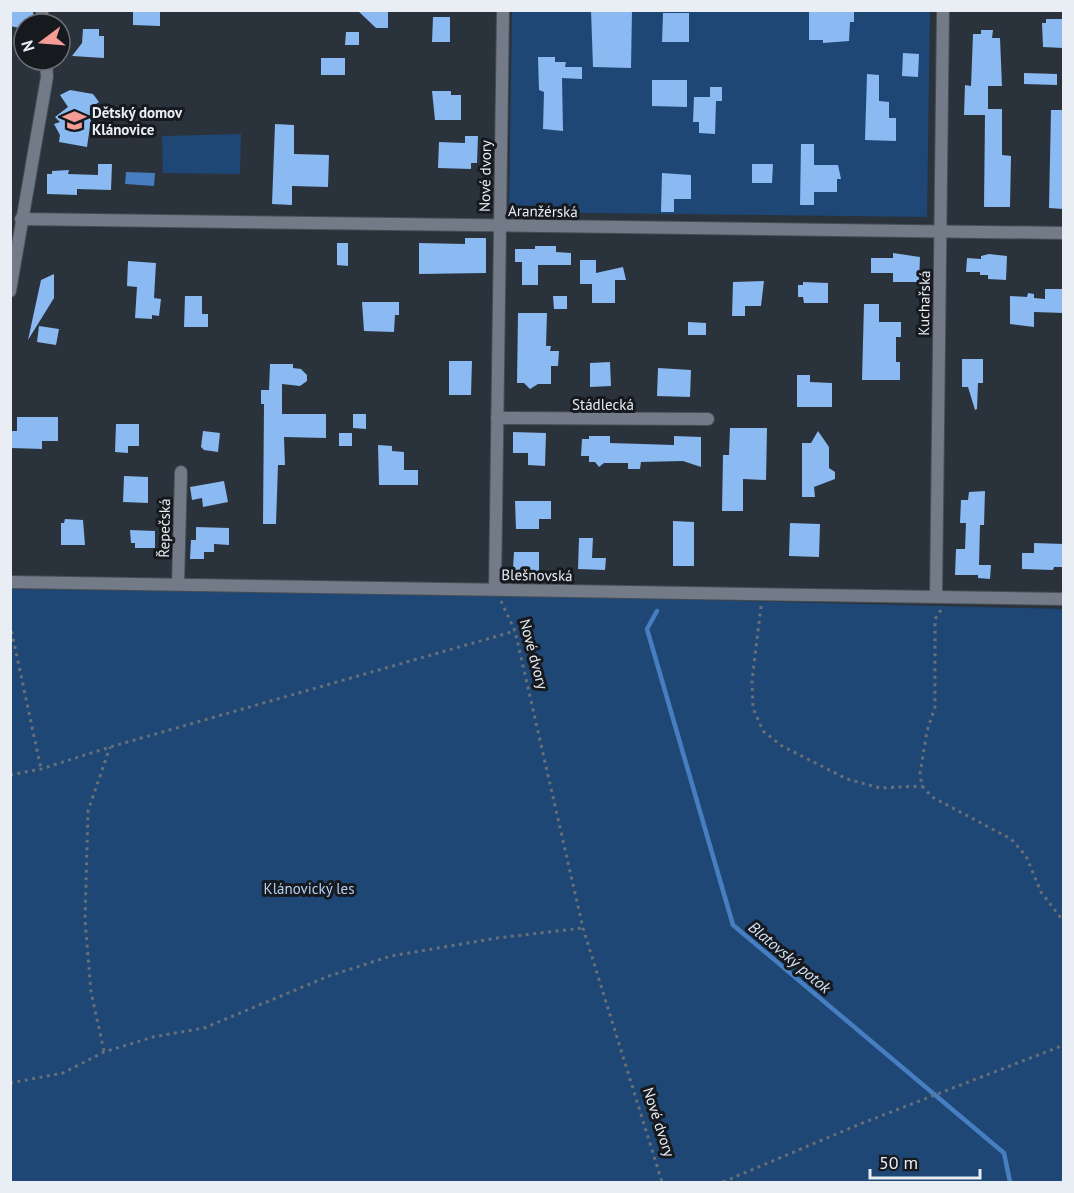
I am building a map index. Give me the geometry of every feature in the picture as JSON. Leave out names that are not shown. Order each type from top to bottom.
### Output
[{"type":"street","name":"Nové dvory","points":[[495,589],[503,10]]},
{"type":"street","name":"Kuchařská","points":[[936,597],[943,10]]},
{"type":"street","points":[[10,291],[47,72]]},
{"type":"street","name":"Aranžérská","points":[[21,219],[1064,232]]},
{"type":"street","name":"Stádlecká","points":[[497,418],[708,419]]},
{"type":"street","name":"Řepečská","points":[[178,584],[181,472]]},
{"type":"street","name":"Blešnovská","points":[[10,582],[762,592],[1064,599]]},
{"type":"path","name":"Nové dvory","points":[[495,589],[515,631],[583,928],[662,1182]]},
{"type":"path","points":[[762,592],[752,681],[753,708],[763,731],[782,746],[847,779],[880,788],[922,786]]},
{"type":"path","points":[[942,609],[935,619],[935,707],[927,731],[920,774],[922,786],[932,797],[1011,839],[1026,856],[1041,892],[1064,922]]},
{"type":"path","points":[[10,624],[41,769]]},
{"type":"path","points":[[10,776],[41,769],[110,747],[515,631]]},
{"type":"path","points":[[104,1052],[91,992],[85,920],[88,811],[110,747]]},
{"type":"path","points":[[10,1083],[63,1073],[104,1052],[153,1037],[204,1028],[328,976],[391,956],[497,938],[583,928]]},
{"type":"path","points":[[723,1182],[860,1124],[1064,1045]]},
{"type":"green space","points":[[512,11],[930,11],[927,217],[509,212]]},
{"type":"green space","points":[[241,134],[240,174],[163,173],[162,136]]},
{"type":"green space","name":"Klánovický les","points":[[10,589],[536,596],[1063,609],[1063,1182],[11,1182]]},
{"type":"shaded area","points":[[126,172],[155,173],[154,186],[125,184]]},
{"type":"building","points":[[10,10],[33,10],[33,12],[12,12],[12,26],[10,26]]},
{"type":"building","points":[[133,10],[160,10],[160,26],[133,25]]},
{"type":"building","points":[[357,10],[388,10],[388,28],[376,28]]},
{"type":"building","points":[[591,10],[632,10],[631,68],[593,67]]},
{"type":"building","points":[[809,10],[854,10],[854,22],[850,22],[849,41],[823,43],[823,40],[809,40]]},
{"type":"building","points":[[663,13],[689,13],[689,42],[662,42]]},
{"type":"building","points":[[433,17],[450,17],[450,42],[432,42]]},
{"type":"building","points":[[1046,19],[1064,19],[1063,48],[1043,47],[1042,23],[1046,23]]},
{"type":"building","points":[[83,29],[99,29],[99,36],[104,36],[104,58],[72,56],[82,43]]},
{"type":"building","points":[[981,30],[993,30],[992,38],[1000,38],[1002,86],[988,86],[988,109],[1002,109],[1002,155],[1011,156],[1010,207],[984,207],[985,115],[964,115],[965,85],[971,86],[973,34],[981,34]]},
{"type":"building","points":[[346,32],[359,32],[359,45],[345,45]]},
{"type":"building","points":[[903,53],[919,54],[918,77],[902,76]]},
{"type":"building","points":[[538,57],[555,57],[555,62],[566,62],[565,67],[582,67],[582,79],[562,78],[563,131],[543,129],[544,92],[539,90]]},
{"type":"building","points":[[321,58],[345,58],[345,75],[321,75]]},
{"type":"building","points":[[1024,73],[1057,74],[1057,85],[1024,84]]},
{"type":"building","points":[[867,74],[879,75],[879,101],[889,102],[889,118],[896,118],[896,141],[865,140]]},
{"type":"building","points":[[652,80],[687,80],[687,107],[652,106]]},
{"type":"building","points":[[710,87],[722,87],[722,101],[716,101],[715,134],[699,133],[699,122],[693,122],[694,97],[710,97]]},
{"type":"building","name":"Dětský domov Klánovice","points":[[70,90],[93,94],[99,102],[93,106],[87,147],[59,142],[60,135],[54,124],[60,122],[55,117],[68,107],[60,95]]},
{"type":"building","points":[[432,91],[451,91],[451,95],[461,95],[461,120],[435,120]]},
{"type":"building","points":[[1051,110],[1064,110],[1064,209],[1049,208]]},
{"type":"building","points":[[275,124],[294,125],[294,154],[329,155],[328,187],[292,186],[292,205],[272,204]]},
{"type":"building","points":[[465,136],[478,136],[477,163],[471,163],[471,169],[438,168],[439,142],[465,143]]},
{"type":"building","points":[[801,144],[814,144],[814,165],[838,165],[841,179],[837,179],[837,192],[814,192],[814,205],[800,205]]},
{"type":"building","points":[[98,164],[112,164],[111,190],[77,189],[77,195],[47,194],[47,174],[52,174],[52,171],[69,170],[68,174],[98,175]]},
{"type":"building","points":[[752,164],[773,164],[772,183],[752,183]]},
{"type":"building","points":[[662,173],[691,175],[691,199],[674,199],[674,212],[661,212]]},
{"type":"building","points":[[465,238],[486,238],[486,273],[419,274],[419,243],[465,244]]},
{"type":"building","points":[[337,243],[348,243],[348,266],[337,265]]},
{"type":"building","points":[[535,246],[556,246],[556,252],[571,253],[571,265],[538,265],[538,285],[522,285],[522,262],[515,262],[515,249],[535,249]]},
{"type":"building","points":[[893,253],[920,257],[919,282],[893,282],[893,273],[871,273],[871,258],[893,258]]},
{"type":"building","points":[[989,254],[1007,256],[1006,280],[988,279],[988,275],[980,275],[980,272],[966,272],[967,258],[981,259],[981,256]]},
{"type":"building","points":[[580,260],[596,260],[596,273],[623,267],[626,280],[615,280],[615,303],[592,303],[592,284],[580,284]]},
{"type":"building","points":[[128,261],[156,263],[154,298],[161,299],[159,316],[152,315],[152,319],[135,318],[137,287],[127,286]]},
{"type":"building","points":[[54,274],[54,298],[28,340],[41,280]]},
{"type":"building","points":[[764,281],[761,306],[745,306],[745,316],[732,316],[733,282]]},
{"type":"building","points":[[803,282],[828,283],[828,303],[804,303],[803,297],[798,297],[798,285],[803,285]]},
{"type":"building","points":[[1045,289],[1064,289],[1064,313],[1034,312],[1034,327],[1010,324],[1010,296],[1027,297],[1028,293],[1034,294],[1034,298],[1045,299]]},
{"type":"building","points":[[185,296],[202,296],[202,314],[208,314],[208,327],[184,327]]},
{"type":"building","points":[[553,296],[567,296],[567,309],[554,309]]},
{"type":"building","points":[[362,302],[399,302],[399,315],[395,315],[394,332],[364,331]]},
{"type":"building","points":[[864,304],[879,304],[879,322],[901,322],[901,337],[896,337],[896,362],[900,362],[900,380],[862,380]]},
{"type":"building","points":[[518,313],[547,313],[546,346],[551,346],[550,351],[559,351],[558,366],[551,366],[551,384],[538,384],[530,389],[524,383],[517,383]]},
{"type":"building","points":[[688,322],[706,323],[706,335],[688,335]]},
{"type":"building","points":[[39,326],[59,329],[56,345],[37,342]]},
{"type":"building","points":[[962,359],[983,359],[983,383],[978,383],[977,409],[975,410],[968,387],[962,387]]},
{"type":"building","points":[[449,361],[472,361],[471,395],[449,395]]},
{"type":"building","points":[[610,362],[611,386],[590,387],[590,363]]},
{"type":"building","points":[[270,364],[293,364],[293,368],[301,369],[307,375],[307,381],[300,386],[282,384],[282,414],[326,414],[326,438],[284,437],[285,465],[278,465],[276,524],[263,524],[264,404],[261,404],[261,390],[269,390]]},
{"type":"building","points":[[658,368],[691,370],[690,397],[657,396]]},
{"type":"building","points":[[797,375],[810,375],[810,382],[832,383],[832,407],[797,407]]},
{"type":"building","points":[[353,414],[366,414],[366,429],[353,428]]},
{"type":"building","points":[[17,417],[58,417],[58,441],[42,441],[42,449],[11,448],[11,431],[17,431]]},
{"type":"building","points":[[116,424],[139,424],[139,446],[128,446],[128,453],[115,452]]},
{"type":"building","points":[[730,428],[767,428],[766,480],[743,479],[743,511],[722,511],[723,455],[729,455]]},
{"type":"building","points":[[203,431],[220,433],[218,452],[204,450],[201,447]]},
{"type":"building","points":[[818,431],[829,447],[829,468],[835,472],[835,479],[814,487],[815,497],[802,497],[802,443],[811,443]]},
{"type":"building","points":[[513,432],[546,433],[545,466],[528,465],[528,453],[513,453]]},
{"type":"building","points":[[339,433],[352,433],[352,446],[339,446]]},
{"type":"building","points":[[589,436],[610,436],[610,443],[674,445],[674,436],[701,437],[701,467],[683,461],[641,462],[640,469],[628,469],[628,463],[604,463],[599,467],[595,462],[589,462],[589,456],[581,456],[582,439],[589,439]]},
{"type":"building","points":[[378,445],[392,446],[392,451],[404,452],[404,470],[418,470],[418,485],[379,485]]},
{"type":"building","points":[[124,476],[148,477],[148,503],[123,502]]},
{"type":"building","points":[[224,481],[228,502],[203,507],[202,498],[192,500],[190,487]]},
{"type":"building","points":[[985,491],[984,525],[980,525],[979,565],[991,565],[990,579],[978,578],[978,575],[955,575],[956,549],[965,549],[966,523],[960,523],[961,500],[968,500],[969,492]]},
{"type":"building","points":[[515,501],[551,501],[551,519],[539,519],[539,529],[516,529]]},
{"type":"building","points":[[65,519],[83,520],[85,545],[61,545],[61,523],[64,523]]},
{"type":"building","points":[[673,521],[694,522],[694,566],[673,566]]},
{"type":"building","points":[[790,523],[820,524],[819,557],[789,556]]},
{"type":"building","points":[[196,527],[229,528],[229,545],[214,544],[214,552],[204,552],[204,559],[190,559],[191,540],[196,540]]},
{"type":"building","points":[[130,530],[155,531],[155,548],[135,548],[135,543],[131,543]]},
{"type":"building","points":[[579,538],[593,538],[592,558],[606,558],[605,570],[578,569]]},
{"type":"building","points":[[1034,543],[1064,544],[1064,567],[1054,567],[1053,570],[1022,569],[1022,553],[1034,553]]},
{"type":"building","points":[[514,552],[539,552],[539,580],[506,580],[506,568],[513,568]]},
{"type":"waterway","name":"Blatovský potok","points":[[657,611],[647,629],[733,925],[1004,1153],[1010,1182]]},
{"type":"place","name":"Dětský domov Klánovice","points":[[74,121]]}]
